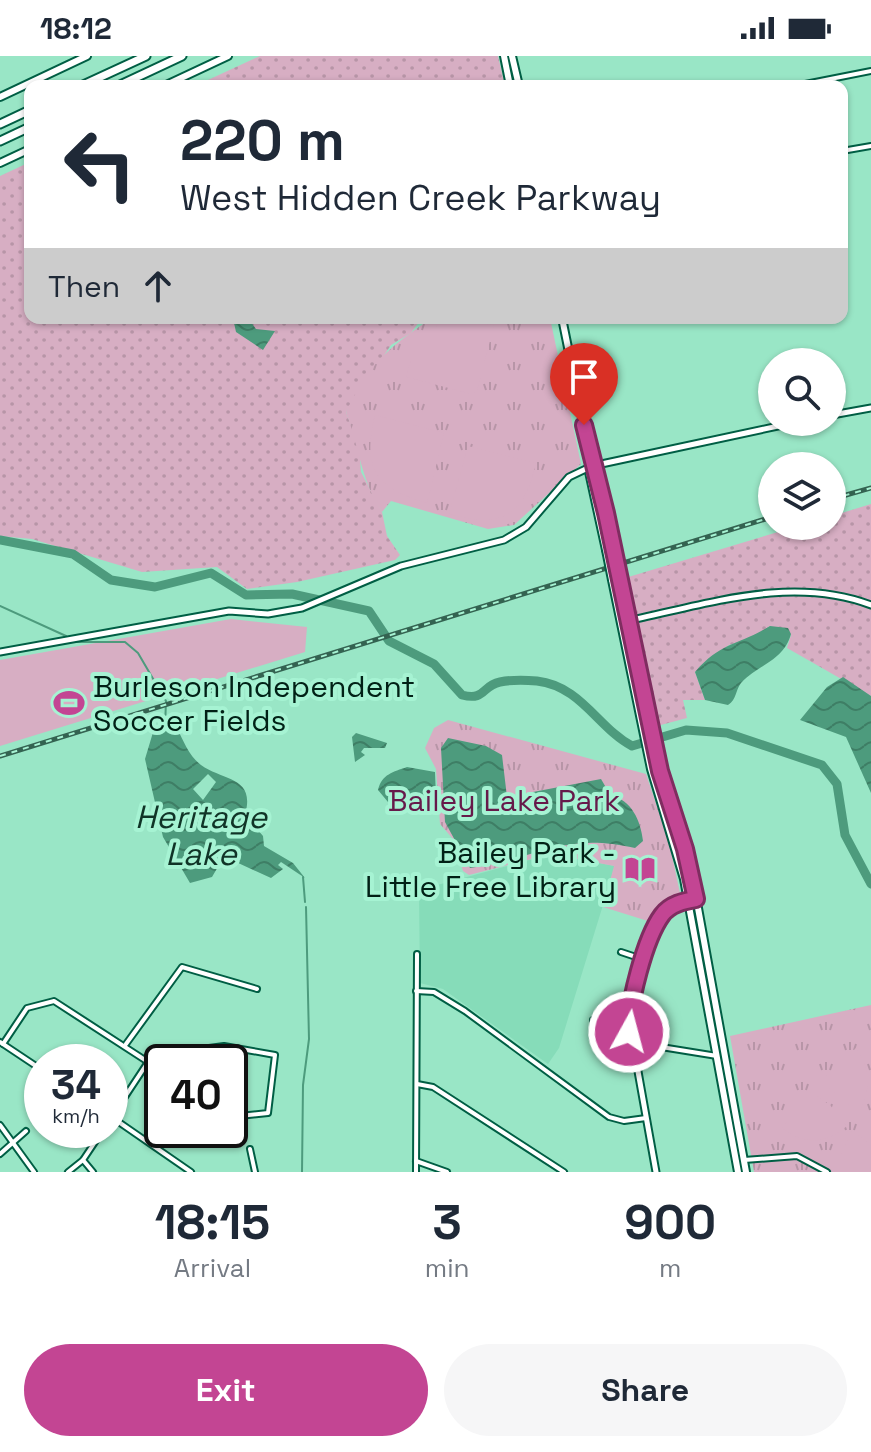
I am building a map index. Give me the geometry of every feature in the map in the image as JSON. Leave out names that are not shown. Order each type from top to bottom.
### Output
[{"type":"highway","points":[[94,80],[146,56]]},
{"type":"highway","points":[[131,80],[182,56]]},
{"type":"highway","points":[[0,124],[24,113]]},
{"type":"highway","points":[[0,141],[24,130]]},
{"type":"main road","points":[[36,80],[87,56]]},
{"type":"main road","points":[[177,80],[228,56]]},
{"type":"main road","points":[[504,56],[509,80]]},
{"type":"main road","points":[[514,56],[518,80]]},
{"type":"main road","points":[[0,97],[24,86]]},
{"type":"main road","points":[[0,163],[24,152]]},
{"type":"main road","points":[[563,324],[592,466],[589,472],[610,550],[638,707],[663,809],[678,855],[740,1161],[746,1172]]},
{"type":"main road","points":[[616,579],[629,621],[647,706],[696,899],[740,1161],[738,1172]]},
{"type":"street","points":[[826,80],[871,71]]},
{"type":"street","points":[[848,150],[871,146]]},
{"type":"street","points":[[846,412],[871,408]]},
{"type":"street","points":[[0,652],[229,611],[268,614],[310,604],[401,566],[504,540],[526,527],[569,477],[592,466],[758,430]]},
{"type":"street","points":[[621,622],[780,591],[827,592],[871,605]]},
{"type":"street","points":[[656,1172],[629,1021],[645,960],[663,913],[696,899]]},
{"type":"street","points":[[621,952],[645,960]]},
{"type":"street","points":[[416,1172],[417,954]]},
{"type":"street","points":[[24,1058],[1,1043],[27,1008],[54,1001],[126,1044],[182,967],[257,989]]},
{"type":"street","points":[[416,991],[434,992],[465,1011],[609,1117],[624,1121],[646,1118]]},
{"type":"street","points":[[593,1020],[629,1021]]},
{"type":"street","points":[[632,1050],[655,1046],[719,1056]]},
{"type":"street","points":[[248,1050],[275,1055],[268,1113],[248,1115]]},
{"type":"street","points":[[128,1092],[144,1068]]},
{"type":"street","points":[[417,1084],[433,1087],[564,1172]]},
{"type":"street","points":[[0,1125],[34,1172]]},
{"type":"street","points":[[128,1129],[191,1172]]},
{"type":"street","points":[[0,1154],[24,1133]]},
{"type":"street","points":[[68,1172],[83,1160],[91,1148]]},
{"type":"street","points":[[250,1149],[255,1172]]},
{"type":"street","points":[[740,1161],[797,1156],[827,1172]]},
{"type":"street","points":[[83,1160],[93,1172]]},
{"type":"street","points":[[416,1161],[447,1172]]},
{"type":"shaded area","points":[[551,854],[615,866],[559,1048],[548,1064],[443,989],[420,983],[419,890]]},
{"type":"green space","points":[[260,56],[498,56],[504,80],[208,80]]},
{"type":"green space","points":[[24,165],[24,324],[418,324],[411,333],[391,345],[346,412],[359,446],[361,472],[382,512],[387,536],[400,555],[395,560],[297,582],[247,589],[217,567],[142,572],[32,539],[0,536],[0,176]]},
{"type":"green space","points":[[424,324],[551,324],[581,464],[514,525],[488,529],[391,501],[382,512],[369,488],[346,412],[372,368]]},
{"type":"green space","points":[[440,324],[494,325],[477,391],[472,394],[406,377],[420,341]]},
{"type":"green space","points":[[375,415],[444,433],[427,503],[395,490],[384,483],[377,473],[370,449]]},
{"type":"green space","points":[[468,446],[536,463],[525,496],[508,514],[483,520],[449,514]]},
{"type":"green space","points":[[871,504],[871,696],[787,648],[791,635],[770,626],[750,639],[729,645],[695,672],[705,700],[683,700],[687,718],[657,726],[625,578],[758,538],[846,540],[846,512]]},
{"type":"green space","name":"Burleson Independent Soccer Fields","points":[[231,619],[307,627],[305,652],[0,746],[0,660]]},
{"type":"green space","name":"Bailey Lake Park","points":[[448,720],[646,774],[669,842],[680,893],[658,906],[651,922],[603,907],[614,866],[551,854],[469,875],[463,871],[453,839],[440,824],[436,769],[425,748],[434,728]]},
{"type":"green space","points":[[871,1005],[871,1172],[754,1172],[730,1036]]},
{"type":"green space","points":[[856,1048],[868,1080],[859,1113],[823,1084],[823,1079]]},
{"type":"green space","points":[[811,1092],[830,1105],[847,1126],[831,1136],[815,1140],[807,1140],[782,1128]]},
{"type":"green space","points":[[852,1131],[871,1144],[871,1172],[840,1172],[840,1157]]},
{"type":"water","points":[[234,324],[252,324],[256,329],[275,331],[263,350],[236,332]]},
{"type":"water","points":[[770,626],[788,628],[791,634],[782,651],[741,683],[728,705],[705,700],[695,672],[722,649]]},
{"type":"water","points":[[843,677],[871,696],[871,793],[846,737],[800,720],[827,687]]},
{"type":"water","name":"Heritage Lake","points":[[171,725],[177,728],[187,748],[201,765],[242,786],[247,802],[245,815],[263,836],[264,846],[293,863],[305,878],[281,862],[278,865],[283,869],[271,878],[236,862],[219,865],[212,877],[190,883],[163,837],[145,759],[154,729]],"holes":[[[208,774],[216,782],[203,800],[193,789]]]},
{"type":"water","points":[[356,733],[387,743],[385,748],[364,748],[361,752],[365,755],[355,762],[352,737]]},
{"type":"water","points":[[448,738],[486,746],[502,755],[507,797],[601,779],[611,796],[624,801],[634,812],[643,841],[635,848],[610,844],[569,844],[470,868],[445,822],[441,748]]},
{"type":"water","points":[[407,767],[435,772],[436,797],[417,796],[388,802],[378,790],[382,780]]},
{"type":"waterway","points":[[0,540],[73,554],[111,580],[155,587],[211,573],[246,595],[292,594],[369,611],[389,641],[434,664],[462,695],[480,695],[494,684],[504,681],[552,684],[577,699],[632,746],[686,730],[727,733],[822,765],[837,784],[845,835],[871,884]]},
{"type":"waterway","points":[[0,606],[66,636]]},
{"type":"waterway","points":[[72,642],[125,642],[138,653],[166,701],[165,727]]},
{"type":"waterway","points":[[303,877],[305,902]]},
{"type":"waterway","points":[[302,1172],[303,1085],[309,1039],[306,907]]},
{"type":"railway","points":[[846,495],[871,488]]},
{"type":"railway","points":[[0,756],[758,521]]},
{"type":"place","name":"Burleson Independent Soccer Fields","points":[[69,703]]},
{"type":"place","name":"Bailey Park - Little Free Library","points":[[640,869]]},
{"type":"route","points":[[584,425],[606,513],[660,771],[690,864],[696,899],[671,907],[663,913],[656,926],[629,1012],[629,1032]]}]
